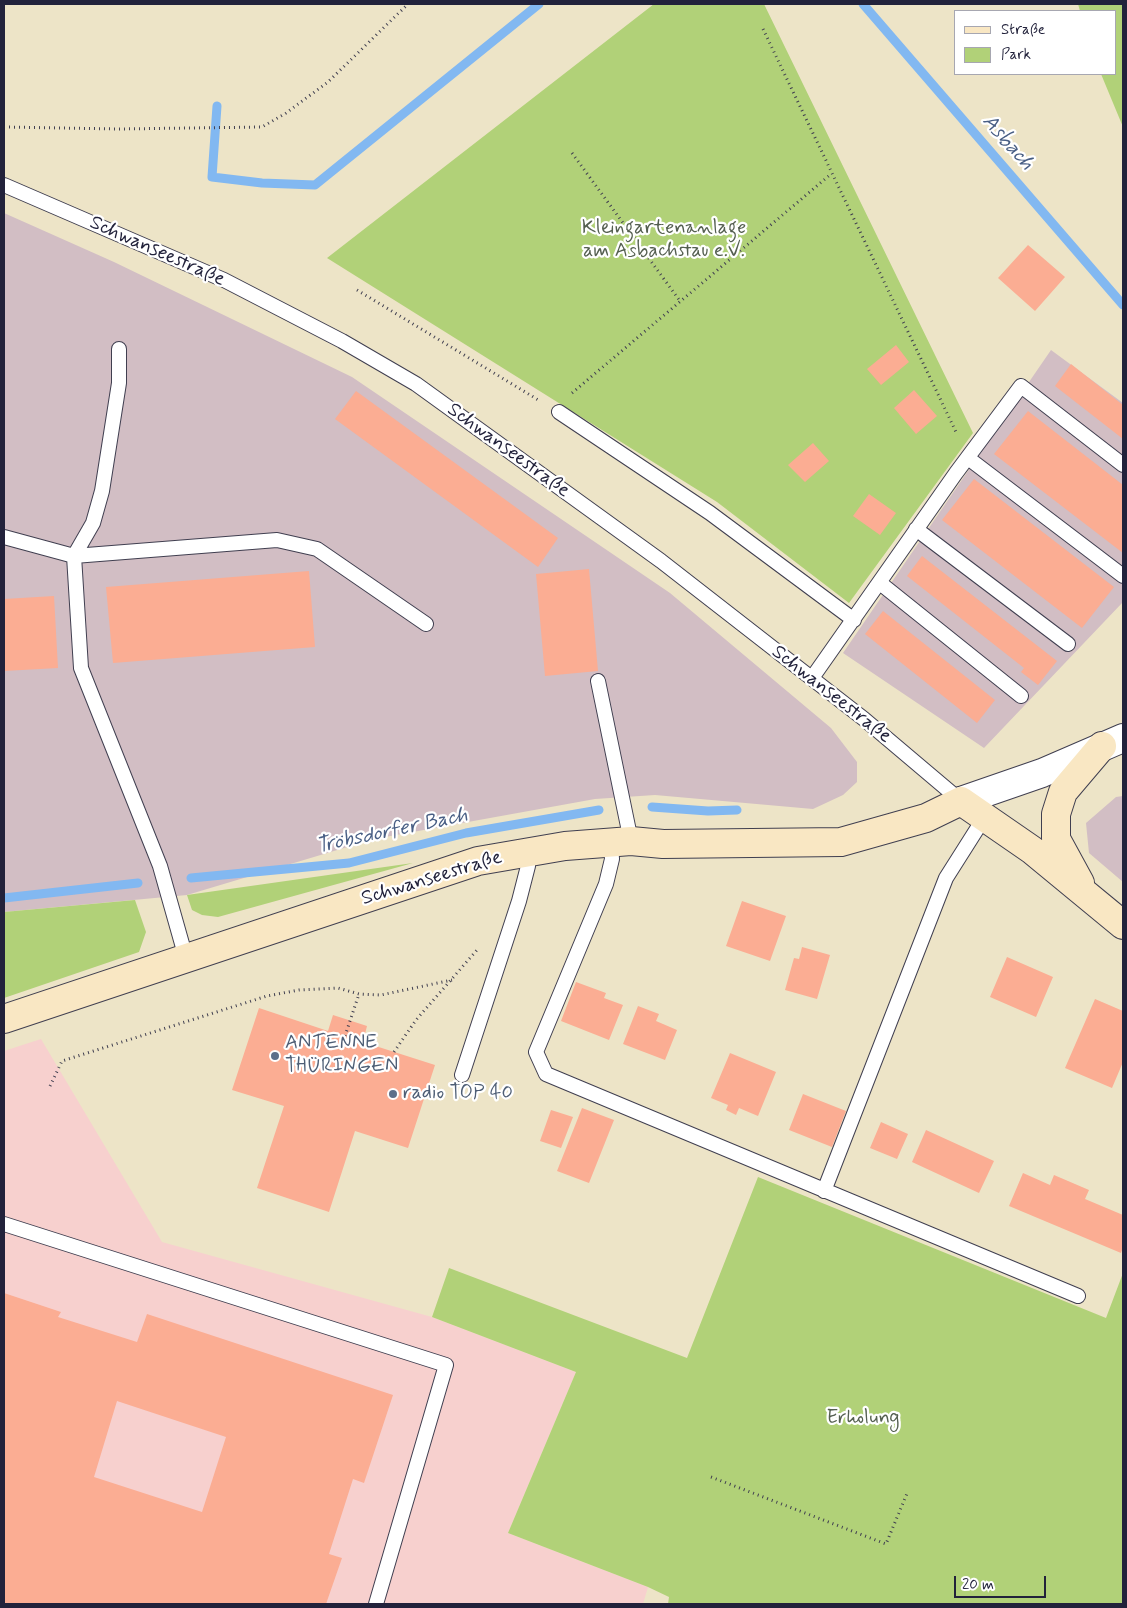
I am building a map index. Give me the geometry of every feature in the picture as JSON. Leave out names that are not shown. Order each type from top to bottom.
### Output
[{"type":"street","points":[[960,801],[1042,772],[1112,742]]},
{"type":"street","points":[[1088,897],[1056,839],[1056,814],[1063,792],[1112,742]]},
{"type":"street","name":"Schwanseestraße","points":[[4,1019],[478,861],[527,852],[621,842],[663,844],[841,842],[926,818],[960,801],[1032,850],[1123,925]]},
{"type":"lane","name":"Schwanseestraße","points":[[4,185],[224,280],[342,341],[416,384],[661,562],[864,719],[960,801]]},
{"type":"lane","points":[[119,349],[119,383],[102,491],[93,522],[74,556],[81,668],[160,866],[186,958]]},
{"type":"lane","points":[[812,678],[916,529],[1021,386],[1123,465]]},
{"type":"lane","points":[[559,412],[710,513],[854,620]]},
{"type":"lane","points":[[968,458],[1123,576]]},
{"type":"lane","points":[[916,529],[1068,644]]},
{"type":"lane","points":[[4,537],[74,556],[277,540],[318,549],[426,624]]},
{"type":"lane","points":[[880,583],[1021,696]]},
{"type":"lane","points":[[598,681],[621,842],[612,859],[606,884],[536,1052],[546,1074],[1078,1296]]},
{"type":"lane","points":[[824,1190],[946,878],[984,818]]},
{"type":"lane","points":[[462,1075],[519,901],[528,866],[527,852]]},
{"type":"lane","points":[[4,1224],[446,1365],[378,1604]]},
{"type":"path","points":[[4,127],[119,129],[262,127],[286,113],[328,82],[408,4]]},
{"type":"path","points":[[763,29],[968,458]]},
{"type":"path","points":[[572,153],[680,301]]},
{"type":"path","points":[[357,290],[559,412],[562,401],[832,174]]},
{"type":"path","points":[[394,1052],[416,1020],[480,947]]},
{"type":"path","points":[[50,1086],[62,1061],[267,996],[299,990],[338,988],[359,994],[380,995],[452,980]]},
{"type":"path","points":[[345,1036],[359,994]]},
{"type":"path","points":[[711,1477],[886,1544],[908,1491]]},
{"type":"shaded area","points":[[4,213],[114,262],[352,377],[670,593],[831,728],[857,762],[857,782],[843,795],[813,809],[655,795],[595,799],[374,839],[187,895],[4,912]]},
{"type":"shaded area","points":[[1051,350],[1123,403],[1123,602],[984,748],[843,653]]},
{"type":"shaded area","points":[[1123,796],[1123,882],[1089,853],[1086,823],[1116,797]]},
{"type":"shaded area","points":[[41,1039],[162,1242],[432,1317],[576,1372],[508,1533],[648,1587],[643,1604],[4,1604],[4,1051]]},
{"type":"green space","name":"Kleingartenanlage am Asbachstau e.V.","points":[[654,4],[764,4],[973,433],[849,603],[717,502],[327,258]]},
{"type":"green space","points":[[1078,4],[1123,4],[1123,127],[1101,75],[1117,75],[1117,10],[1080,10]]},
{"type":"green space","points":[[413,863],[218,917],[202,915],[192,910],[187,895]]},
{"type":"green space","points":[[135,900],[146,932],[139,952],[4,998],[4,912]]},
{"type":"green space","name":"Erholung","points":[[758,1177],[1106,1318],[1123,1273],[1123,1604],[668,1604],[669,1597],[648,1587],[508,1533],[576,1372],[432,1317],[449,1268],[687,1358]]},
{"type":"building","points":[[1028,245],[1065,277],[1035,311],[998,278]]},
{"type":"building","points":[[896,345],[909,362],[881,385],[867,369]]},
{"type":"building","points":[[1071,364],[1123,405],[1123,439],[1055,386]]},
{"type":"building","points":[[914,390],[937,416],[916,434],[894,408]]},
{"type":"building","points":[[356,391],[558,538],[538,567],[335,419]]},
{"type":"building","points":[[1028,411],[1123,485],[1123,553],[994,454]]},
{"type":"building","points":[[813,443],[829,461],[805,482],[788,465]]},
{"type":"building","points":[[974,479],[1114,587],[1082,628],[942,520]]},
{"type":"building","points":[[869,494],[896,513],[880,535],[853,516]]},
{"type":"building","points":[[922,556],[1057,661],[1038,685],[1021,672],[1024,668],[907,576]]},
{"type":"building","points":[[589,569],[598,671],[545,676],[536,574]]},
{"type":"building","points":[[309,571],[315,647],[113,663],[106,587]]},
{"type":"building","points":[[54,596],[58,668],[4,671],[4,599]]},
{"type":"building","points":[[883,611],[995,700],[977,723],[865,634]]},
{"type":"building","points":[[742,901],[786,916],[770,961],[726,946]]},
{"type":"building","points":[[802,947],[830,955],[817,999],[785,990],[794,958],[799,959]]},
{"type":"building","points":[[1007,957],[1053,977],[1036,1017],[990,997]]},
{"type":"building","points":[[576,982],[606,993],[604,998],[623,1005],[609,1040],[561,1021]]},
{"type":"building","points":[[1095,999],[1123,1011],[1123,1062],[1112,1088],[1065,1068]]},
{"type":"building","points":[[638,1006],[659,1014],[656,1021],[677,1030],[665,1060],[623,1044]]},
{"type":"building","points":[[259,1008],[328,1031],[333,1015],[367,1026],[363,1042],[435,1065],[408,1148],[355,1131],[329,1212],[257,1188],[284,1106],[232,1090]]},
{"type":"building","points":[[730,1053],[776,1072],[758,1116],[739,1108],[736,1115],[726,1110],[728,1105],[711,1098]]},
{"type":"building","points":[[803,1094],[846,1111],[832,1147],[789,1130]]},
{"type":"building","points":[[582,1108],[614,1120],[589,1183],[557,1171]]},
{"type":"building","points":[[551,1110],[573,1117],[561,1148],[540,1141]]},
{"type":"building","points":[[881,1122],[908,1134],[897,1159],[870,1148]]},
{"type":"building","points":[[926,1130],[994,1161],[979,1193],[912,1162]]},
{"type":"building","points":[[1023,1173],[1050,1185],[1054,1175],[1089,1190],[1085,1199],[1123,1215],[1123,1247],[1121,1253],[1009,1206]]},
{"type":"building","points":[[4,1293],[61,1312],[58,1317],[137,1342],[147,1314],[393,1395],[364,1483],[353,1479],[329,1554],[342,1558],[326,1604],[4,1604]],"holes":[[[117,1401],[226,1437],[202,1512],[94,1477]]]},
{"type":"waterway","points":[[217,106],[212,177],[262,183],[315,185],[539,4]]},
{"type":"waterway","name":"Asbach","points":[[863,4],[1123,305]]},
{"type":"waterway","name":"Tröbsdorfer Bach","points":[[652,807],[708,811],[737,810]]},
{"type":"waterway","name":"Tröbsdorfer Bach","points":[[191,878],[349,863],[466,833],[599,810]]},
{"type":"waterway","name":"Tröbsdorfer Bach","points":[[4,898],[138,883]]},
{"type":"place","name":"ANTENNE THÜRINGEN","points":[[275,1056]]},
{"type":"place","name":"radio TOP 40","points":[[393,1094]]}]
